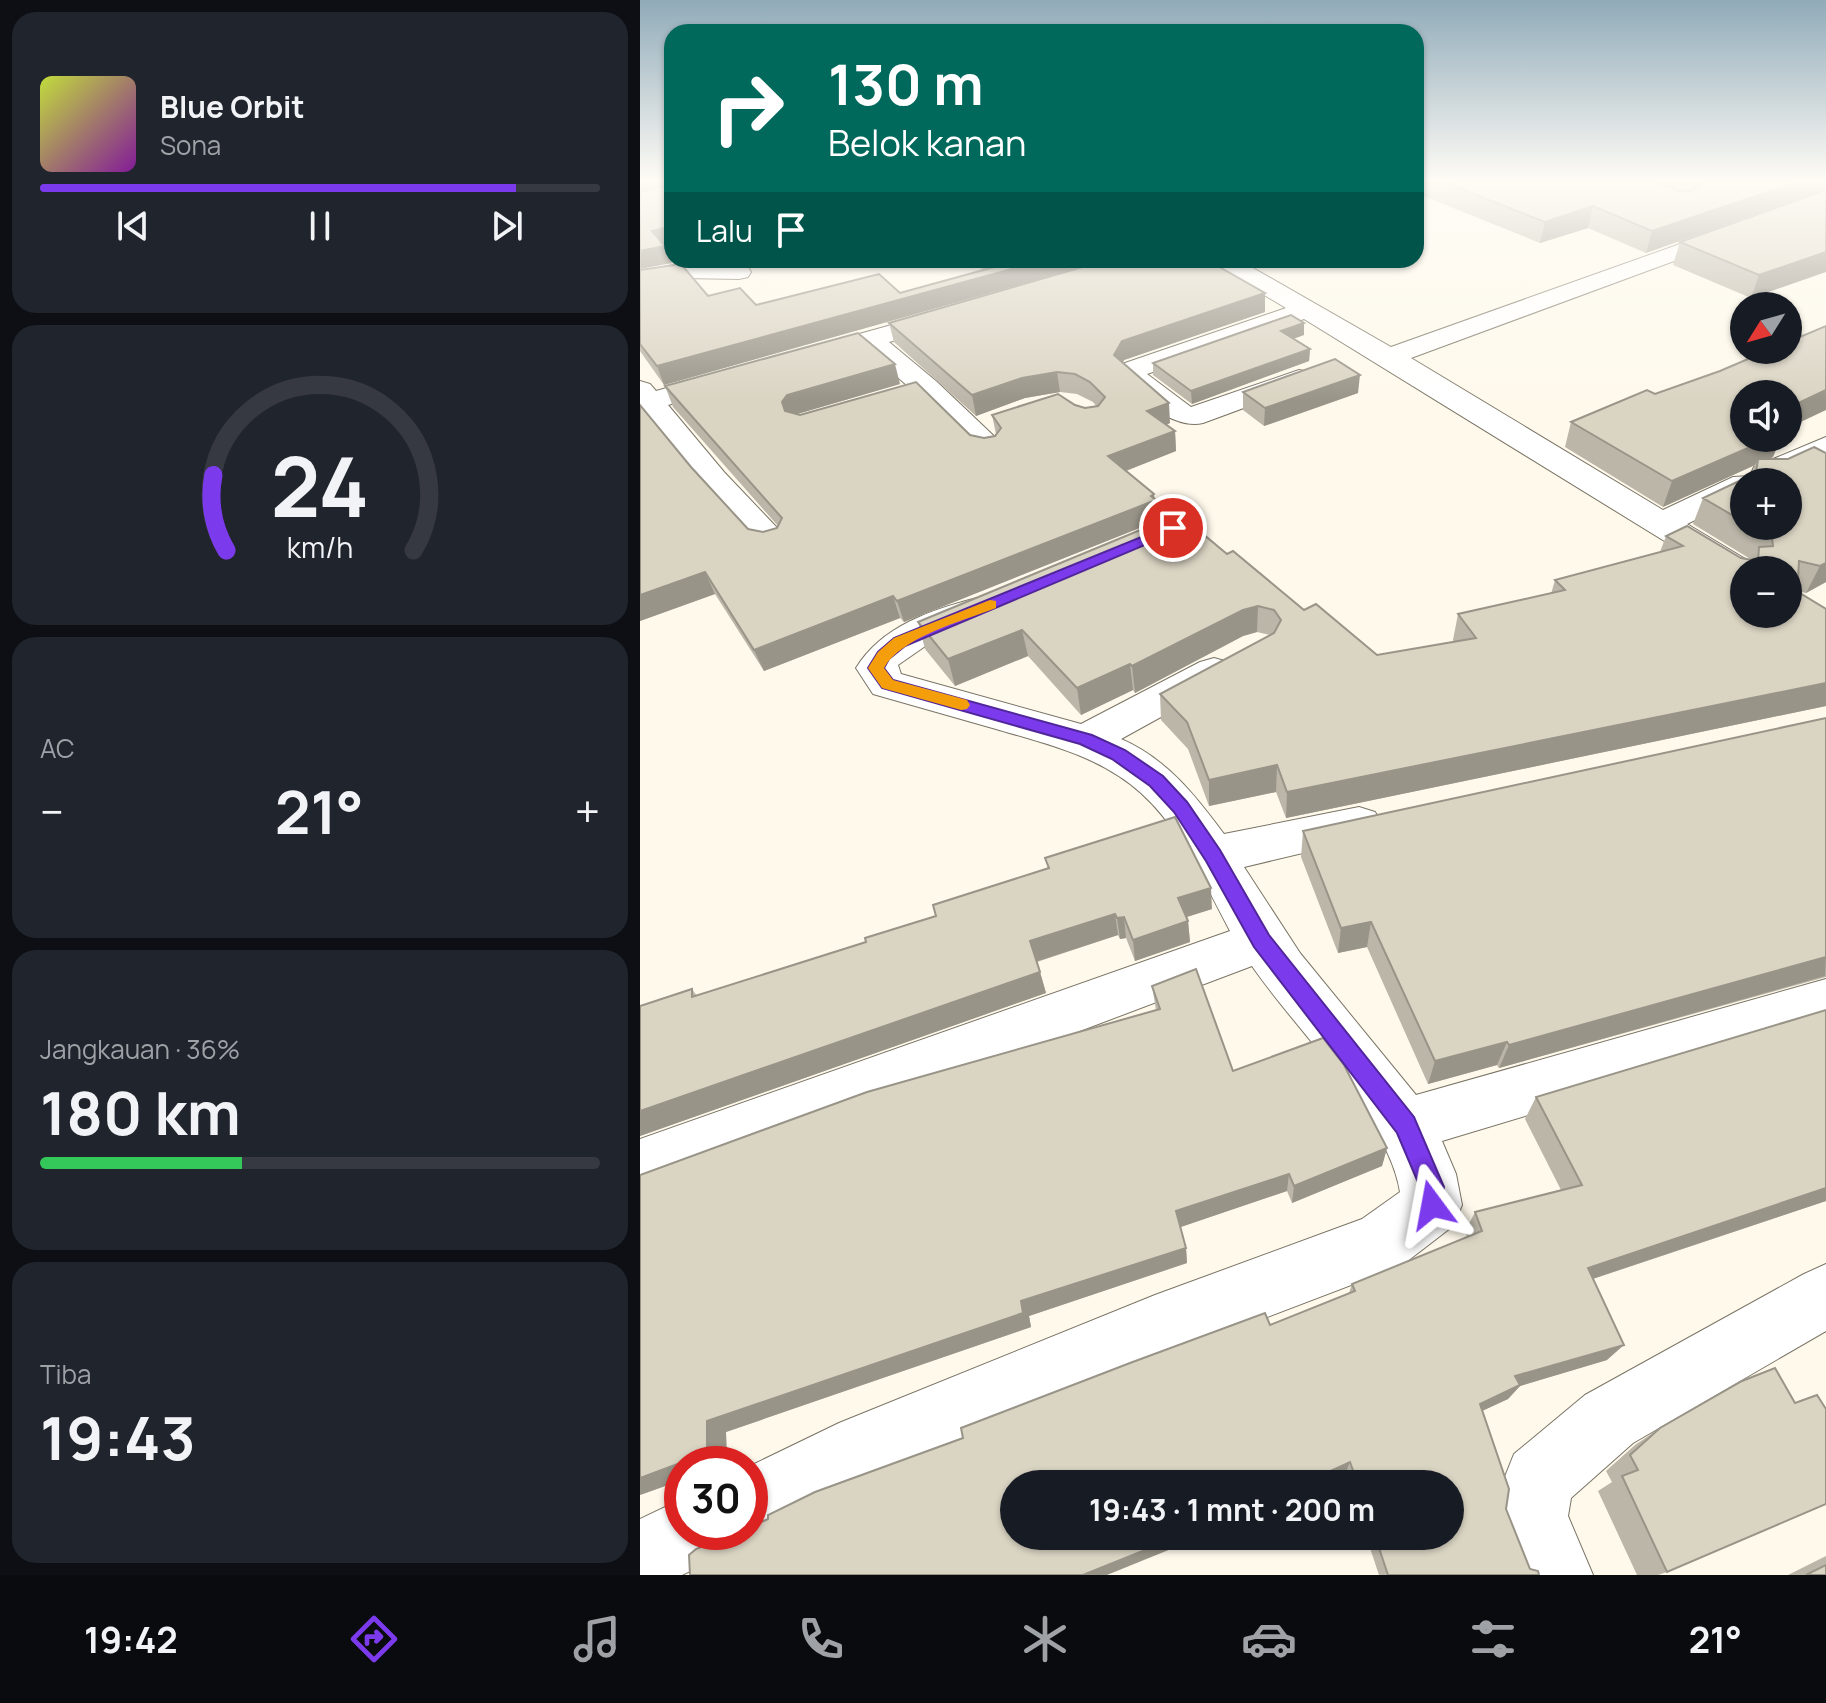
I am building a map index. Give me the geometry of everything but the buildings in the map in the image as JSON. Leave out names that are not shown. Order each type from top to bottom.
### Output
[{"type":"street","points":[[1347,360],[1382,353],[1664,254]]},
{"type":"street","points":[[1236,268],[1382,353],[1730,566]]},
{"type":"street","points":[[640,278],[682,271],[739,272]]},
{"type":"street","points":[[782,364],[976,309]]},
{"type":"street","points":[[1307,309],[1135,369],[1132,376],[1184,416],[1192,417],[1318,371]]},
{"type":"street","points":[[870,340],[986,432]]},
{"type":"street","points":[[752,373],[643,398],[771,541]]},
{"type":"street","points":[[897,397],[927,388]]},
{"type":"street","points":[[1778,468],[1826,446]]},
{"type":"street","points":[[1661,524],[1730,491]]},
{"type":"street","points":[[768,1494],[864,1448],[1155,1327],[1379,1244],[1432,1205],[1432,1187],[1405,1125],[1262,941],[1213,855],[1180,807],[1156,781],[1118,755],[1085,740],[887,684],[876,668],[883,656],[899,642],[1012,595]]},
{"type":"street","points":[[1085,740],[1245,655]]},
{"type":"street","points":[[1213,855],[1397,816]]},
{"type":"street","points":[[640,1168],[1262,941]]},
{"type":"street","points":[[1405,1125],[1826,1002]]},
{"type":"street","points":[[1556,1575],[1532,1517],[1539,1479],[1609,1419],[1821,1307]]},
{"type":"street","points":[[640,1557],[664,1545]]},
{"type":"slow traffic","points":[[961,705],[887,684],[876,668],[883,656],[899,642],[990,604]]},
{"type":"route","points":[[1173,528],[899,642],[883,656],[876,668],[887,684],[1085,740],[1118,755],[1156,781],[1180,807],[1213,855],[1262,941],[1405,1125],[1432,1187],[1432,1205]]}]
